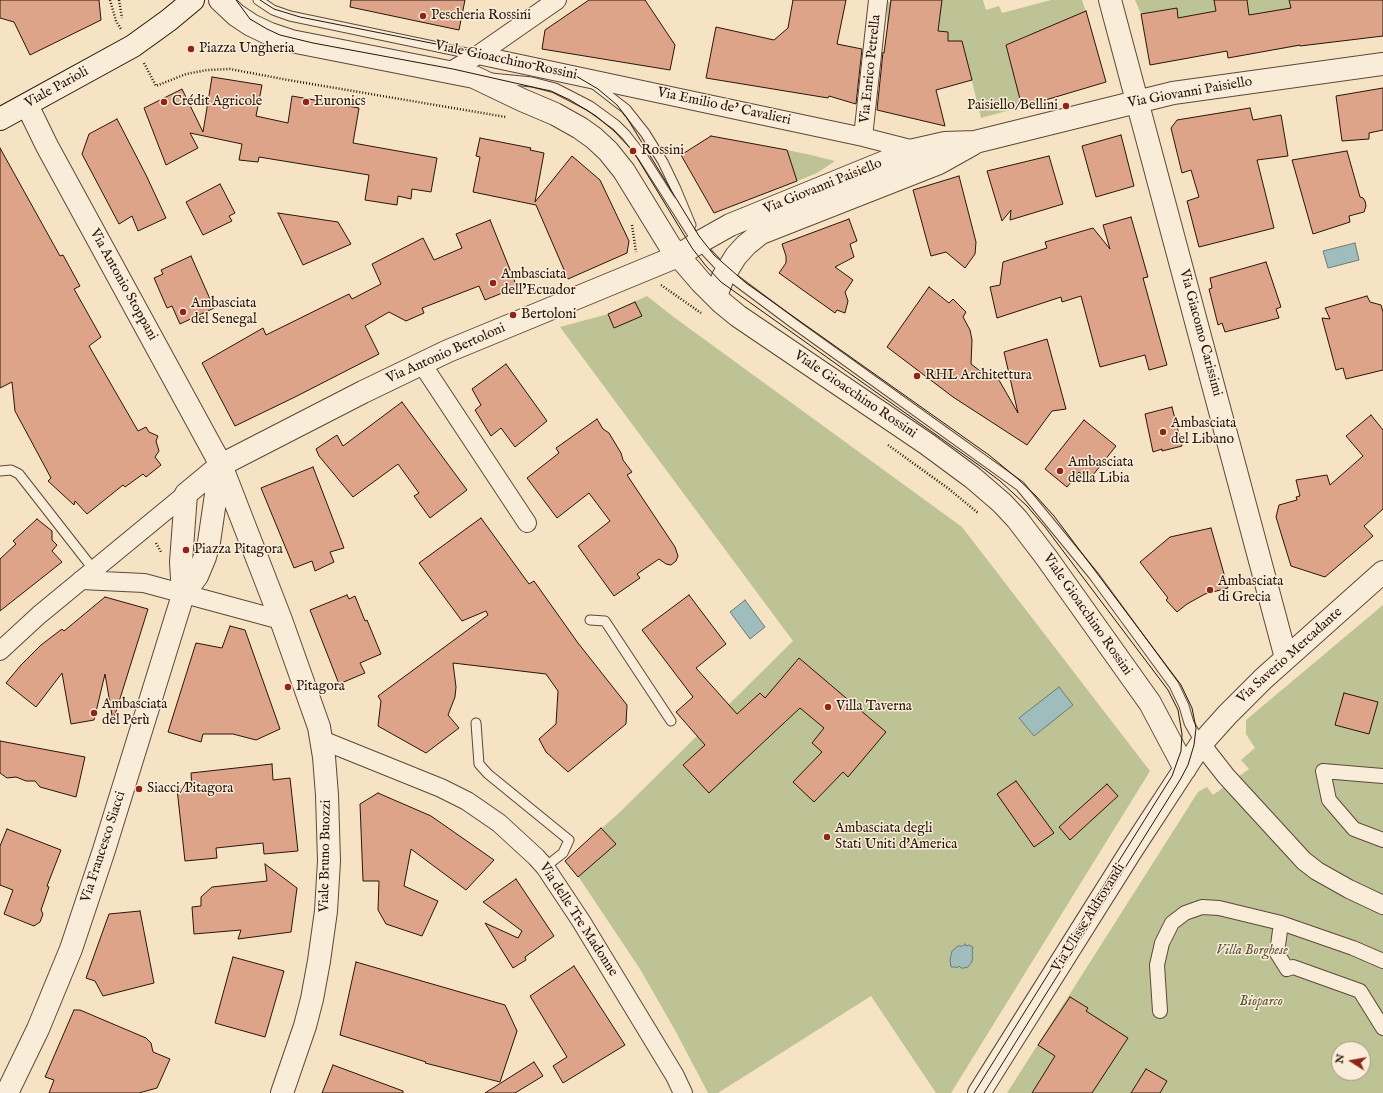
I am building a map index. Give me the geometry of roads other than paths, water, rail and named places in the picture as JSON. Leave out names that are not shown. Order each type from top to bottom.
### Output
[{"type":"street","name":"Viale Parioli","points":[[0,119],[139,42],[193,0]]},
{"type":"street","name":"Viale Gioacchino Rossini","points":[[220,0],[244,21],[270,34],[310,45],[474,77],[555,114],[580,128],[600,143],[624,171],[649,210],[661,233],[678,256],[716,296],[738,316],[927,444],[973,478],[1002,503],[1017,519],[1046,557],[1150,703],[1185,769]]},
{"type":"street","points":[[449,72],[478,55],[557,0]]},
{"type":"street","name":"Via Enrico Petrella","points":[[863,137],[878,0]]},
{"type":"street","name":"Via Giacomo Carissimi","points":[[1110,0],[1286,658]]},
{"type":"street","name":"Viale Gioacchino Rossini","points":[[478,55],[585,78]]},
{"type":"street","name":"Via Giovanni Paisiello","points":[[678,256],[730,225],[914,150],[945,143],[975,142],[1173,93],[1383,64]]},
{"type":"street","name":"Via Emilio de' Cavalieri","points":[[585,78],[863,137],[914,150]]},
{"type":"street","name":"Via Antonio Stoppani","points":[[27,105],[47,146],[220,465]]},
{"type":"street","name":"Via Giovanni Paisiello","points":[[716,296],[726,273],[740,251],[761,234],[940,163],[975,142]]},
{"type":"street","name":"Via Antonio Bertoloni","points":[[220,465],[422,364],[484,336],[678,256]]},
{"type":"street","points":[[422,364],[527,523]]},
{"type":"street","points":[[0,651],[39,615],[220,465]]},
{"type":"street","points":[[183,595],[200,570],[209,542],[220,465]]},
{"type":"street","points":[[220,465],[281,620]]},
{"type":"street","points":[[183,595],[181,562],[186,494]]},
{"type":"street","name":"Via Saverio Mercadante","points":[[1201,744],[1226,715],[1286,658],[1383,572]]},
{"type":"street","points":[[88,575],[144,583],[183,595],[281,620]]},
{"type":"street","name":"Via Francesco Siacci","points":[[7,1093],[41,1022],[70,949],[106,843],[183,595]]},
{"type":"street","name":"Viale Bruno Buozzi","points":[[281,620],[313,708],[322,740],[326,772],[329,862],[326,911],[312,999],[305,1026],[282,1093]]},
{"type":"street","name":"Via delle Tre Madonne","points":[[322,740],[441,788],[467,801],[500,823],[536,857],[545,867],[585,928],[675,1076],[683,1093]]},
{"type":"street","points":[[1201,744],[1226,776],[1304,861],[1317,871],[1349,889],[1383,905]]},
{"type":"street","name":"Via Ulisse Aldrovandi","points":[[979,1093],[1131,851],[1201,744]]},
{"type":"street","points":[[1383,776],[1323,771],[1329,800],[1354,829],[1383,840]]},
{"type":"street","points":[[1160,1011],[1157,965],[1162,943],[1172,923],[1185,913],[1202,907],[1219,908],[1281,923],[1353,948],[1383,961]]},
{"type":"street","points":[[1281,923],[1277,953],[1287,969],[1293,967],[1360,991],[1383,1028]]},
{"type":"lane","name":"Viale Gioacchino Rossini","points":[[258,0],[273,10],[290,16],[478,55]]},
{"type":"lane","name":"Viale Gioacchino Rossini","points":[[474,77],[518,80],[547,86],[563,91],[598,112],[626,135],[638,150],[698,243],[726,273],[1020,486],[1094,576],[1174,686],[1184,706],[1189,723],[1201,744]]},
{"type":"lane","name":"Viale Gioacchino Rossini","points":[[585,78],[611,96],[626,109],[645,133],[663,162],[676,189],[698,243]]},
{"type":"lane","points":[[0,471],[11,470],[19,474],[88,575]]},
{"type":"lane","points":[[590,620],[605,621],[670,721]]},
{"type":"lane","points":[[476,723],[480,764],[488,774],[569,840],[563,853],[545,867]]},
{"type":"water","points":[[1355,243],[1359,260],[1328,268],[1323,251]]},
{"type":"water","points":[[745,600],[765,627],[750,639],[730,612]]},
{"type":"water","points":[[1059,687],[1073,705],[1034,736],[1019,718]]},
{"type":"water","points":[[965,944],[966,946],[969,945],[973,947],[973,958],[971,963],[968,967],[964,968],[959,966],[957,968],[951,967],[950,960],[952,951],[958,946],[963,946]]},
{"type":"tram line","points":[[236,0],[250,19],[280,35],[313,43],[453,69],[551,91],[570,100],[596,116],[614,131],[633,151],[692,248],[721,282],[980,466],[1000,481],[1027,506],[1045,527],[1168,690],[1178,710],[1182,734],[1181,751],[1172,776],[974,1093]]},
{"type":"tram line","points":[[260,0],[274,9],[300,17],[552,67],[576,76],[598,89],[617,105],[627,118],[699,236],[714,255],[746,283],[989,455],[1018,479],[1054,516],[1181,685],[1192,708],[1196,728],[1194,745],[1188,765],[984,1093]]},
{"type":"place","name":"Pescheria Rossini","points":[[423,16]]},
{"type":"place","name":"Piazza Ungheria","points":[[191,49]]},
{"type":"place","name":"Crédit Agricole","points":[[164,102]]},
{"type":"place","name":"Euronics","points":[[306,102]]},
{"type":"place","name":"Paisiello/Bellini","points":[[1066,106]]},
{"type":"place","name":"Rossini","points":[[633,151]]},
{"type":"place","name":"Ambasciata dell’Ecuador","points":[[493,283]]},
{"type":"place","name":"Ambasciata del Senegal","points":[[183,312]]},
{"type":"place","name":"Bertoloni","points":[[513,315]]},
{"type":"place","name":"RHL Architettura","points":[[917,376]]},
{"type":"place","name":"Ambasciata del Libano","points":[[1163,432]]},
{"type":"place","name":"Ambasciata della Libia","points":[[1060,471]]},
{"type":"place","name":"Piazza Pitagora","points":[[186,550]]},
{"type":"place","name":"Ambasciata di Grecia","points":[[1210,590]]},
{"type":"place","name":"Pitagora","points":[[288,687]]},
{"type":"place","name":"Villa Taverna","points":[[828,707]]},
{"type":"place","name":"Ambasciata del Perù","points":[[94,713]]},
{"type":"place","name":"Siacci/Pitagora","points":[[139,789]]},
{"type":"place","name":"Ambasciata degli Stati Uniti d'America","points":[[827,837]]},
{"type":"park label","name":"Villa Borghese","points":[[1252,951]]},
{"type":"park label","name":"Bioparco","points":[[1261,1002]]}]
